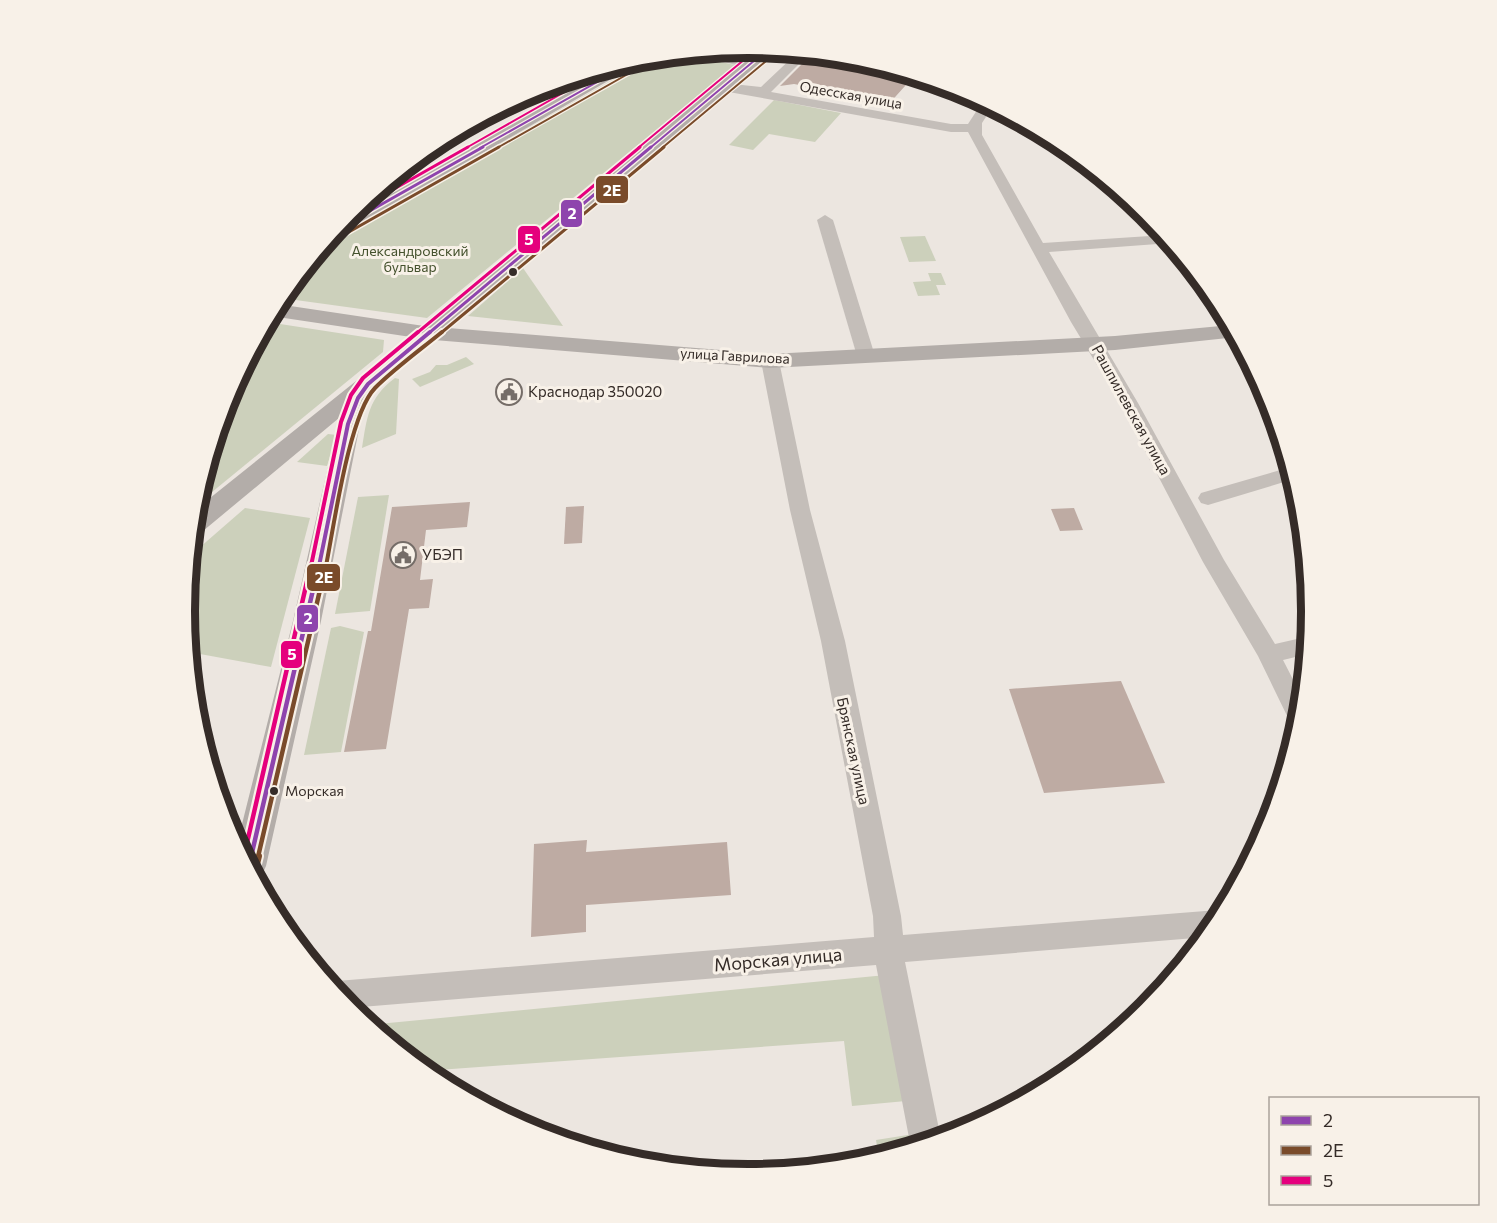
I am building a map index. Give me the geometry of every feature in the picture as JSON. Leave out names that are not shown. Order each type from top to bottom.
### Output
[{"type":"main road","points":[[204,517],[299,437],[368,384],[757,58]]},
{"type":"main road","points":[[363,215],[607,77]]},
{"type":"main road","name":"улица Гаврилова","points":[[284,312],[428,333],[770,361],[1094,344],[1225,332]]},
{"type":"main road","points":[[389,328],[409,342],[408,350]]},
{"type":"main road","points":[[252,854],[307,621],[348,424],[358,398],[368,384]]},
{"type":"street","points":[[726,59],[749,65]]},
{"type":"street","points":[[763,59],[739,80],[748,82],[741,88],[764,91],[796,61]]},
{"type":"street","name":"Одесская улица","points":[[723,87],[951,128],[974,128]]},
{"type":"street","points":[[974,128],[982,111]]},
{"type":"street","name":"Рашпилевская улица","points":[[974,128],[975,135],[1129,403],[1214,561],[1269,654],[1294,704]]},
{"type":"street","points":[[825,220],[866,356]]},
{"type":"street","points":[[1040,248],[1158,240]]},
{"type":"street","name":"Брянская улица","points":[[770,361],[800,510],[833,641],[845,712],[887,916],[891,965],[924,1136]]},
{"type":"street","points":[[1208,498],[1285,475]]},
{"type":"street","points":[[1269,654],[1300,647]]},
{"type":"street","name":"Морская улица","points":[[349,994],[1204,924]]},
{"type":"green space","name":"Александровский бульвар","points":[[712,60],[735,65],[427,318],[292,300],[349,229],[625,72],[676,63]]},
{"type":"green space","points":[[774,100],[841,113],[815,142],[769,134],[753,150],[729,145]]},
{"type":"green space","points":[[925,236],[936,261],[909,262],[900,237]]},
{"type":"green space","points":[[523,268],[563,326],[468,316]]},
{"type":"green space","points":[[928,273],[941,273],[946,285],[936,285],[940,295],[918,296],[913,282],[931,281]]},
{"type":"green space","points":[[277,324],[384,340],[383,352],[208,495],[214,468],[238,400]]},
{"type":"green space","points":[[466,357],[474,364],[420,387],[412,379],[430,372],[436,365],[447,365]]},
{"type":"green space","points":[[395,378],[399,379],[396,434],[362,448],[370,409],[379,393]]},
{"type":"green space","points":[[328,434],[337,435],[327,466],[297,462]]},
{"type":"green space","points":[[389,495],[370,611],[335,614],[358,497]]},
{"type":"green space","points":[[245,508],[310,518],[271,667],[197,654],[195,612],[199,548]]},
{"type":"green space","points":[[340,626],[364,632],[341,752],[304,755],[331,628]]},
{"type":"green space","points":[[886,975],[906,1101],[852,1106],[844,1041],[439,1070],[380,1024]]},
{"type":"green space","points":[[914,1134],[915,1139],[878,1149],[876,1140]]},
{"type":"green space","points":[[753,1160],[753,1164],[712,1163],[698,1162]]},
{"type":"building","points":[[804,62],[856,69],[908,82],[887,106],[831,96],[821,89],[794,84],[780,86]]},
{"type":"building","points":[[470,502],[467,527],[426,530],[420,580],[433,579],[429,608],[409,609],[386,749],[344,752],[368,631],[371,631],[392,507]]},
{"type":"building","points":[[584,506],[582,543],[564,544],[566,507]]},
{"type":"building","points":[[1074,508],[1083,530],[1060,531],[1051,509]]},
{"type":"building","points":[[1121,681],[1165,783],[1044,793],[1009,689]]},
{"type":"building","points":[[587,840],[586,852],[727,842],[731,895],[586,905],[586,932],[531,937],[534,844]]},
{"type":"transit line","name":"5","points":[[247,843],[300,619],[341,422],[351,395],[363,378],[746,58]]},
{"type":"transit line","name":"2","points":[[252,854],[307,621],[348,424],[358,398],[368,384],[757,58]]},
{"type":"transit line","name":"2Е","points":[[257,864],[314,623],[355,426],[365,402],[374,389],[768,59]]},
{"type":"transit line","name":"2Е","points":[[344,235],[634,71]]},
{"type":"transit line","name":"2","points":[[363,215],[607,77]]},
{"type":"transit line","name":"5","points":[[389,192],[572,88]]},
{"type":"place","name":"Краснодар 350020","points":[[509,392]]},
{"type":"place","name":"УБЭП","points":[[403,555]]},
{"type":"place","name":"Морская","points":[[274,791]]}]
